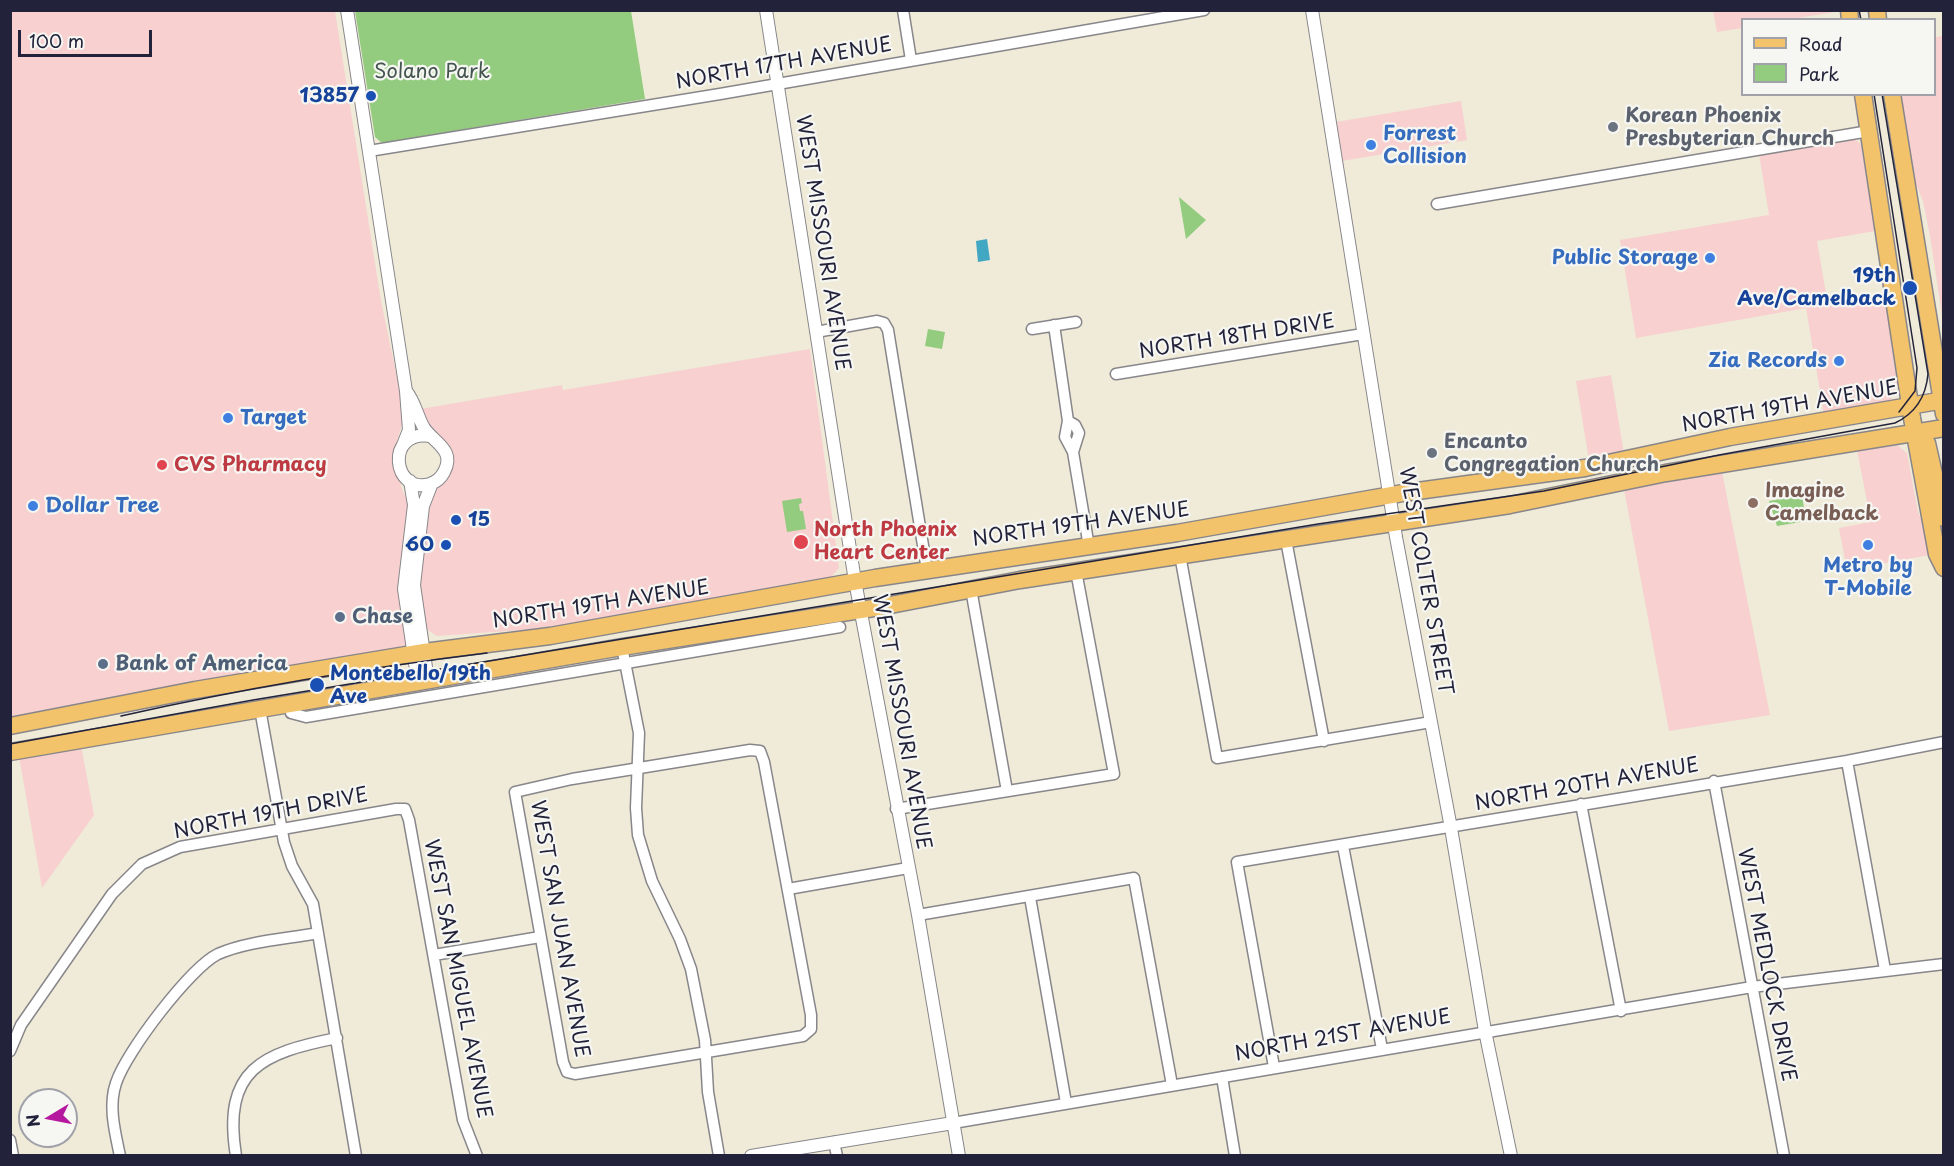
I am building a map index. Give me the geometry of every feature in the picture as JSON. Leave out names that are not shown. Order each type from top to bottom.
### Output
[{"type":"main road","points":[[1863,96],[1915,428],[1937,554],[1944,568]]},
{"type":"main road","points":[[1892,96],[1943,404]]},
{"type":"main road","name":"NORTH 19TH AVENUE","points":[[1915,428],[1943,404]]},
{"type":"main road","name":"NORTH 19TH AVENUE","points":[[10,726],[195,690],[418,653],[616,625],[855,581],[1089,547],[1389,495],[1585,468],[1745,434],[1893,410],[1915,428]]},
{"type":"main road","points":[[1915,428],[1944,422]]},
{"type":"main road","points":[[1915,428],[1944,518]]},
{"type":"main road","name":"NORTH 19TH AVENUE","points":[[10,752],[622,646],[861,610],[1076,571],[1394,524],[1581,492],[1666,473],[1915,428],[1944,428]]},
{"type":"street","points":[[347,10],[406,390],[409,430],[403,444],[398,464],[404,476],[410,481],[424,485],[442,476],[447,466],[446,450],[436,439],[430,436],[415,436],[403,444]]},
{"type":"street","name":"WEST MISSOURI AVENUE","points":[[766,10],[855,581],[896,809],[918,915],[958,1155]]},
{"type":"street","points":[[903,10],[911,60]]},
{"type":"street","name":"NORTH 17TH AVENUE","points":[[369,151],[778,84],[1204,10]]},
{"type":"street","name":"WEST COLTER STREET","points":[[1312,10],[1394,524],[1451,828],[1485,1032],[1511,1155]]},
{"type":"street","points":[[1437,204],[1869,131]]},
{"type":"street","points":[[816,332],[877,321],[884,323],[888,330],[927,570]]},
{"type":"street","points":[[1032,329],[1076,322]]},
{"type":"street","points":[[1054,325],[1068,421],[1075,425],[1079,433],[1073,452],[1089,547]]},
{"type":"street","name":"NORTH 18TH DRIVE","points":[[1116,374],[1363,334]]},
{"type":"street","points":[[406,390],[430,436]]},
{"type":"street","points":[[410,481],[414,505],[404,589],[423,682]]},
{"type":"street","points":[[418,653],[414,585],[423,506],[432,483]]},
{"type":"street","points":[[1286,540],[1324,741]]},
{"type":"street","points":[[1180,555],[1217,758],[1431,722]]},
{"type":"street","points":[[896,809],[1114,774],[1076,571]]},
{"type":"street","points":[[971,589],[1007,791]]},
{"type":"street","points":[[289,704],[291,714],[306,717],[840,627]]},
{"type":"street","points":[[622,646],[639,733],[636,808],[642,853],[691,969],[719,1155]]},
{"type":"street","points":[[260,709],[282,828],[292,866],[313,904],[356,1155]]},
{"type":"street","name":"NORTH 20TH AVENUE","points":[[1274,1067],[1237,862],[1451,828],[1714,781],[1847,761],[1944,742]]},
{"type":"street","points":[[638,768],[750,750],[760,751],[764,762],[811,1015],[811,1029],[803,1036],[705,1052]]},
{"type":"street","points":[[1847,761],[1885,970]]},
{"type":"street","name":"WEST SAN JUAN AVENUE","points":[[638,768],[528,787],[515,792],[563,1062],[567,1072],[575,1074],[705,1052]]},
{"type":"street","name":"WEST MEDLOCK DRIVE","points":[[1714,781],[1784,1155]]},
{"type":"street","points":[[1581,804],[1621,1011]]},
{"type":"street","name":"NORTH 19TH DRIVE","points":[[10,1051],[21,1024],[118,885],[142,864],[180,847],[396,808],[405,809]]},
{"type":"street","name":"WEST SAN MIGUEL AVENUE","points":[[405,809],[409,820],[463,1120],[477,1155]]},
{"type":"street","points":[[1343,846],[1382,1049]]},
{"type":"street","points":[[788,889],[908,868]]},
{"type":"street","points":[[918,915],[1134,878],[1172,1085]]},
{"type":"street","points":[[1030,897],[1066,1103]]},
{"type":"street","points":[[120,1155],[112,1106],[115,1084],[132,1052],[192,973],[219,954],[318,933]]},
{"type":"street","points":[[434,955],[540,937]]},
{"type":"street","name":"NORTH 21ST AVENUE","points":[[751,1155],[1621,1011],[1752,987],[1944,964]]},
{"type":"street","points":[[237,1155],[232,1120],[235,1101],[256,1066],[272,1055],[296,1046],[337,1038]]},
{"type":"street","points":[[1222,1077],[1235,1155]]},
{"type":"street","points":[[10,1140],[13,1155]]},
{"type":"street","points":[[834,1142],[837,1155]]},
{"type":"shaded area","points":[[1841,10],[1798,18],[1741,18],[1741,28],[1717,32],[1713,11]]},
{"type":"shaded area","points":[[10,11],[335,11],[381,301],[405,416],[395,446],[401,486],[410,509],[399,582],[407,650],[11,722]]},
{"type":"shaded area","points":[[1943,36],[1943,322],[1930,236],[1923,201],[1913,177],[1899,96],[1936,96],[1936,37]]},
{"type":"shaded area","points":[[1461,101],[1467,140],[1342,161],[1336,122]]},
{"type":"shaded area","points":[[1854,139],[1861,144],[1875,231],[1817,241],[1828,305],[1885,295],[1898,383],[1890,401],[1824,415],[1806,308],[1636,338],[1620,240],[1769,215],[1759,154]]},
{"type":"shaded area","points":[[810,349],[839,568],[830,578],[550,628],[437,636],[426,629],[418,606],[424,519],[431,498],[453,464],[451,448],[426,423],[420,409],[562,385],[563,390]]},
{"type":"shaded area","points":[[1611,375],[1624,454],[1589,460],[1576,381]]},
{"type":"shaded area","points":[[1897,445],[1907,453],[1918,512],[1925,526],[1930,555],[1847,570],[1839,528],[1871,522],[1857,450]]},
{"type":"shaded area","points":[[1721,467],[1770,715],[1669,731],[1624,489]]},
{"type":"shaded area","points":[[81,745],[94,815],[42,888],[19,756]]},
{"type":"green space","name":"Solano Park","points":[[355,11],[631,11],[645,99],[382,143],[375,137]]},
{"type":"green space","points":[[1179,197],[1206,220],[1186,239]]},
{"type":"green space","points":[[928,329],[945,332],[942,349],[925,346]]},
{"type":"green space","points":[[1802,495],[1806,521],[1777,526],[1769,501]]},
{"type":"green space","points":[[801,498],[800,511],[803,511],[806,529],[787,532],[782,501]]},
{"type":"water","points":[[987,239],[990,260],[978,262],[976,241]]},
{"type":"tram line","points":[[1859,10],[1861,18]]},
{"type":"tram line","points":[[1874,96],[1917,368],[1915,391],[1899,412]]},
{"type":"tram line","points":[[10,744],[253,700],[1318,524],[1544,491],[1719,455],[1895,423],[1909,414],[1919,403],[1925,390],[1928,374],[1882,96]]},
{"type":"tram line","points":[[121,716],[303,680],[487,653]]},
{"type":"place","name":"13857","points":[[371,96]]},
{"type":"place","name":"Korean Phoenix Presbyterian Church","points":[[1613,127]]},
{"type":"place","name":"Forrest Collision","points":[[1371,145]]},
{"type":"place","name":"Public Storage","points":[[1710,258]]},
{"type":"place","name":"19th Ave/Camelback","points":[[1910,288]]},
{"type":"place","name":"Zia Records","points":[[1839,361]]},
{"type":"place","name":"Target","points":[[228,418]]},
{"type":"place","name":"Encanto Congregation Church","points":[[1432,453]]},
{"type":"place","name":"CVS Pharmacy","points":[[162,465]]},
{"type":"place","name":"Imagine Camelback","points":[[1753,503]]},
{"type":"place","name":"Dollar Tree","points":[[33,506]]},
{"type":"place","name":"15","points":[[456,520]]},
{"type":"place","name":"North Phoenix Heart Center","points":[[801,542]]},
{"type":"place","name":"60","points":[[446,545]]},
{"type":"place","name":"Metro by T-Mobile","points":[[1868,545]]},
{"type":"place","name":"Chase","points":[[340,617]]},
{"type":"place","name":"Bank of America","points":[[103,664]]},
{"type":"place","name":"Montebello/19th Ave","points":[[317,685]]}]
